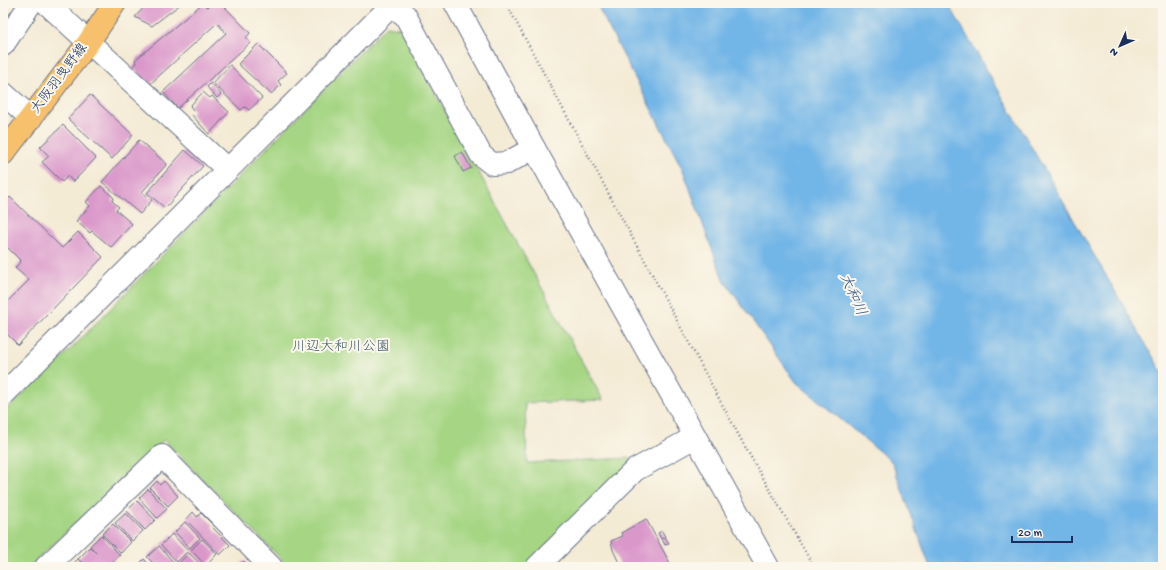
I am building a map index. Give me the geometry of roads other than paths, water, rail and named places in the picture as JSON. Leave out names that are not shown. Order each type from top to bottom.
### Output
[{"type":"main road","name":"大阪羽曳野線","points":[[3,154],[88,43],[115,3]]},
{"type":"street","points":[[3,45],[31,3]]},
{"type":"street","points":[[46,3],[228,170]]},
{"type":"street","points":[[455,3],[534,148],[768,567]]},
{"type":"street","points":[[3,395],[387,10],[396,9],[405,15],[481,155],[492,164],[507,163],[534,148]]},
{"type":"street","points":[[3,93],[31,118]]},
{"type":"street","points":[[537,567],[635,470],[695,437]]},
{"type":"street","points":[[46,567],[162,456],[271,567]]},
{"type":"water","name":"大和川","points":[[596,3],[948,3],[1163,374],[1163,567],[930,567],[892,462],[796,382],[723,279],[683,170]]},
{"type":"park label","name":"川辺大和川公園","points":[[341,347]]}]
